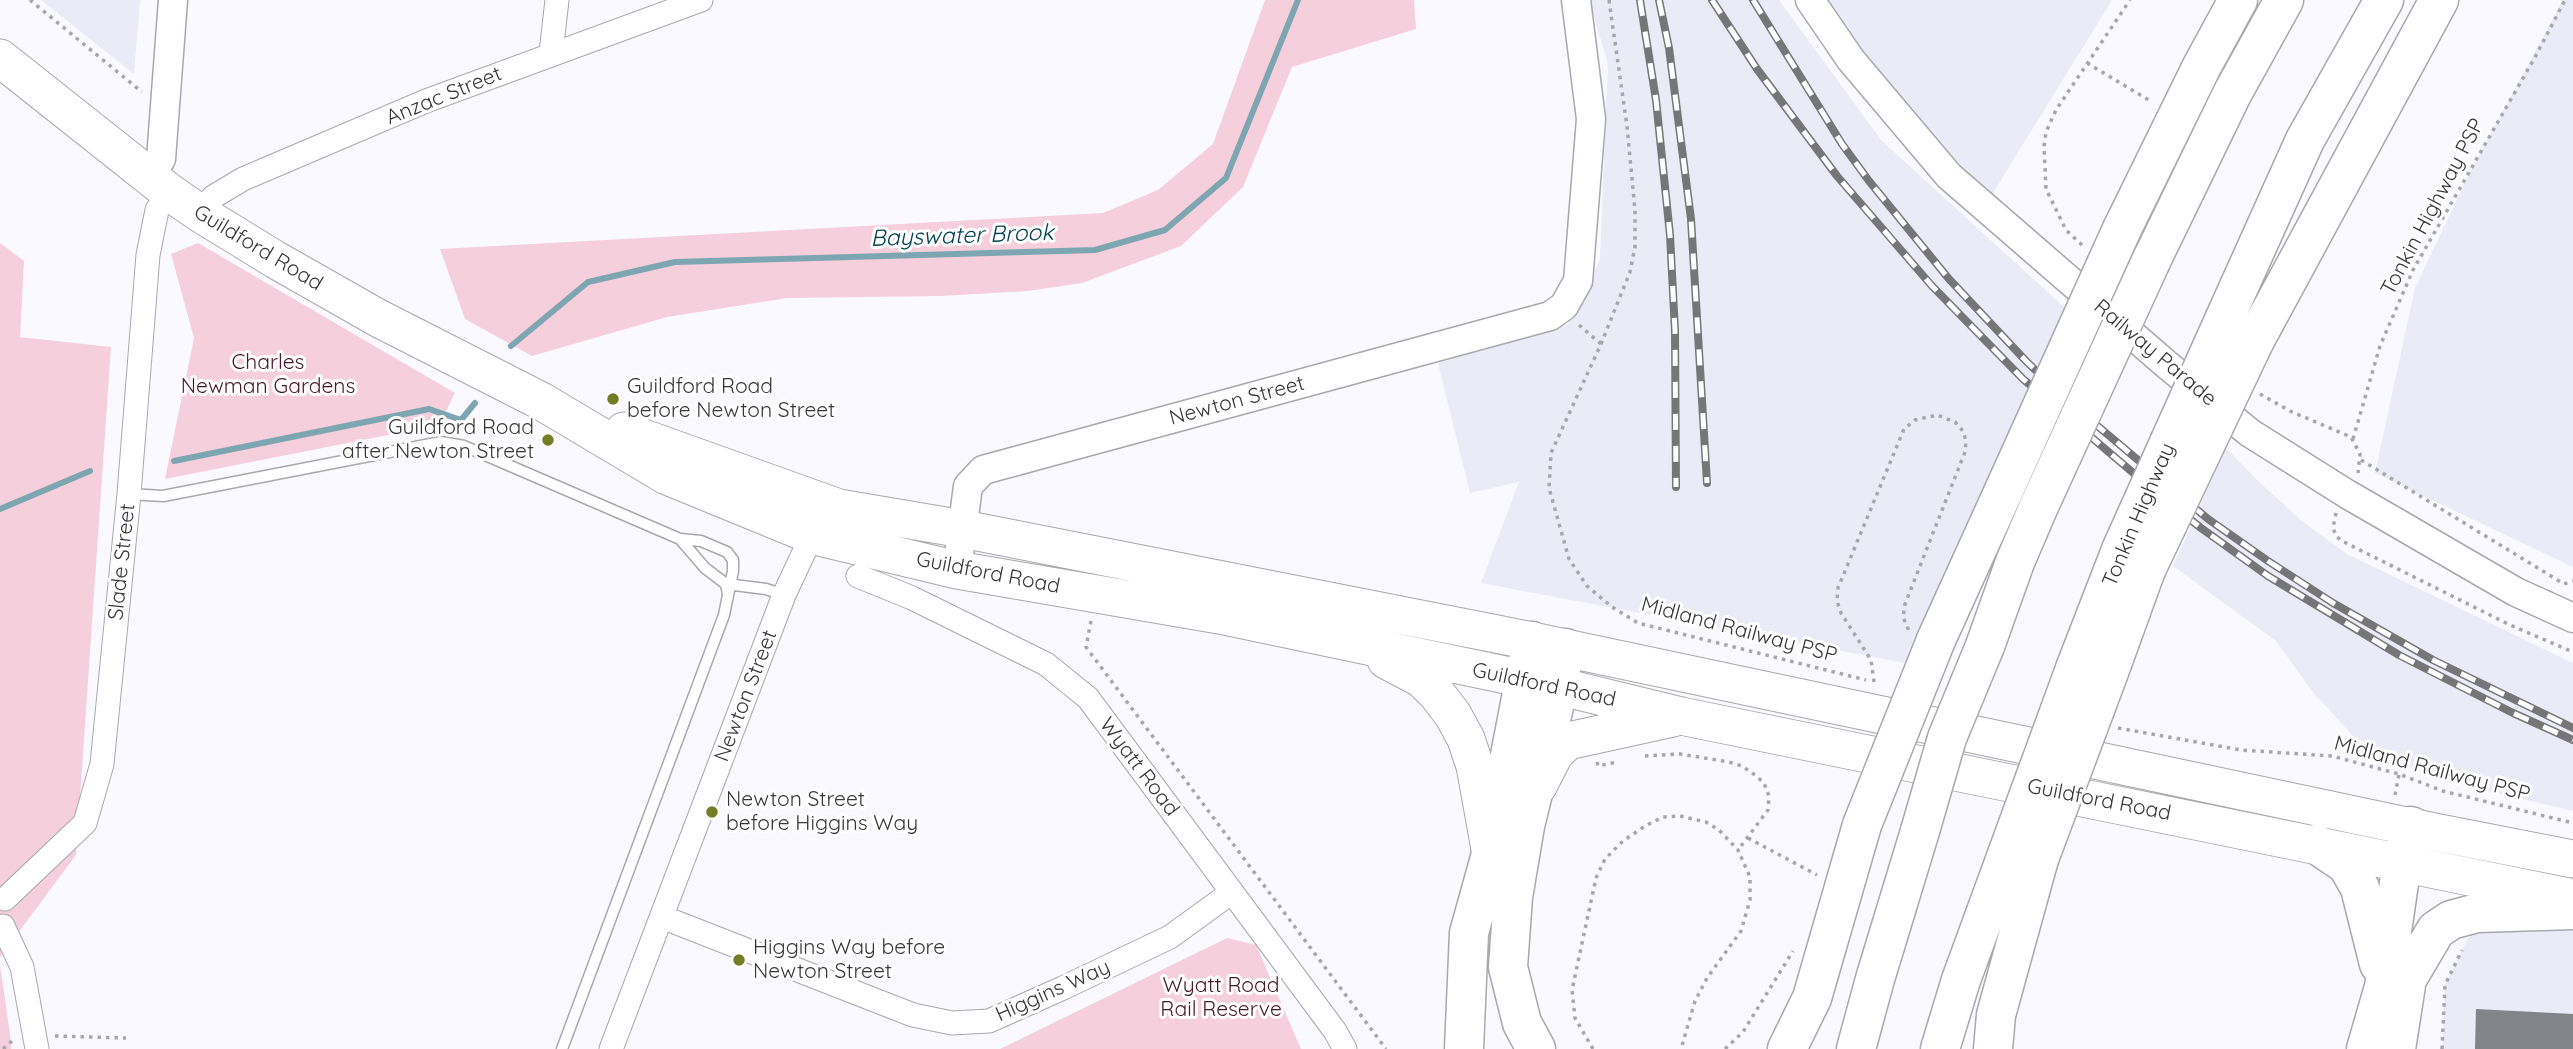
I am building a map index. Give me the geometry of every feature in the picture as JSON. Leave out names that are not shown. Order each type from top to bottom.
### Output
[{"type":"highway","points":[[1787,1049],[1812,998],[1862,825],[1924,637],[2005,488],[2122,229],[2202,66],[2238,0]]},
{"type":"highway","points":[[1856,1049],[1947,738],[1985,646],[2015,562],[2152,259],[2232,94],[2284,0]]},
{"type":"highway","name":"Tonkin Highway","points":[[1940,1049],[1961,980],[2023,858],[2134,560],[2239,331],[2305,140],[2384,0]]},
{"type":"highway","points":[[2239,331],[2439,0]]},
{"type":"highway","name":"Guildford Road","points":[[0,58],[201,214],[377,317],[541,401],[667,476],[816,518],[957,570],[1219,615],[1542,683],[1681,716],[2316,844],[2419,847],[2573,859]]},
{"type":"highway","name":"Guildford Road","points":[[816,518],[839,508],[963,529],[1548,645],[2419,847],[2573,898]]},
{"type":"highway","points":[[1348,642],[1422,679],[1453,715],[1466,739],[1475,766],[1491,854]]},
{"type":"highway","points":[[1536,1049],[1522,1023],[1508,967],[1513,897],[1533,796],[1542,683],[1548,645]]},
{"type":"highway","points":[[1464,1049],[1469,933],[1542,683]]},
{"type":"highway","points":[[1533,796],[1555,753],[1568,741],[1681,716]]},
{"type":"highway","points":[[2316,844],[2347,865],[2360,888],[2396,983]]},
{"type":"highway","points":[[2396,1049],[2396,983],[2419,847]]},
{"type":"highway","points":[[1993,1049],[1996,1015],[2023,858]]},
{"type":"highway","points":[[2366,1049],[2396,983],[2436,930],[2451,920],[2477,913],[2573,910]]},
{"type":"highway","points":[[1836,1049],[1875,979]]},
{"type":"street","name":"Slade Street","points":[[2,898],[85,824],[103,754],[129,494],[148,255],[157,210],[173,0]]},
{"type":"street","points":[[551,53],[557,0]]},
{"type":"street","name":"Anzac Street","points":[[201,214],[213,197],[243,179],[426,101],[701,0]]},
{"type":"street","points":[[1571,293],[1591,119],[1576,0]]},
{"type":"street","name":"Railway Parade","points":[[1810,0],[1852,60],[1949,176],[2250,433],[2347,494],[2516,593],[2573,618]]},
{"type":"street","name":"Newton Street","points":[[957,570],[968,486],[983,470],[1550,316],[1571,293]]},
{"type":"street","name":"Newton Street","points":[[611,1049],[784,595],[816,518]]},
{"type":"street","name":"Wyatt Road","points":[[858,576],[912,598],[1046,664],[1088,698],[1335,1031],[1345,1049]]},
{"type":"street","name":"Higgins Way","points":[[662,918],[913,1015],[952,1023],[989,1020],[1063,988],[1170,937],[1233,892]]},
{"type":"street","points":[[2,898],[10,913],[2,926],[22,967],[36,1042]]},
{"type":"lane","points":[[129,494],[163,496],[441,443],[464,446],[680,538],[701,541],[727,552],[733,561],[729,588],[562,1049]]},
{"type":"lane","points":[[680,538],[705,568],[729,588],[766,589],[784,595]]},
{"type":"path","points":[[30,0],[164,110]]},
{"type":"path","name":"Midland Railway PSP","points":[[1609,0],[1627,126],[1635,210],[1635,247],[1630,272],[1601,344],[1551,453],[1549,488],[1569,559],[1587,586],[1612,607],[1638,623],[1874,682],[1871,660],[1841,613],[1837,601],[1838,588],[1904,429],[1915,420],[1937,415],[1955,422],[1963,431],[1966,441],[1965,453],[1905,604],[1903,617],[1907,628],[1924,637]]},
{"type":"path","points":[[2084,247],[2066,230],[2046,189],[2046,132],[2056,110],[2130,0]]},
{"type":"path","name":"Tonkin Highway PSP","points":[[2353,439],[2380,346],[2413,270],[2565,0]]},
{"type":"path","points":[[2087,63],[2155,104]]},
{"type":"path","points":[[1571,293],[1583,330],[1601,344]]},
{"type":"path","points":[[2361,460],[2564,584],[2573,581]]},
{"type":"path","points":[[1092,620],[1086,646],[1386,1049]]},
{"type":"path","name":"Midland Railway PSP","points":[[2115,728],[2241,750],[2332,756],[2399,774],[2443,791],[2573,823]]},
{"type":"path","points":[[1591,735],[1598,766],[1622,761]]},
{"type":"path","points":[[1634,758],[1680,754],[1729,762],[1742,766],[1755,775],[1764,783],[1769,796],[1768,810],[1738,850]]},
{"type":"path","points":[[1593,1049],[1575,1018],[1572,990],[1596,878],[1605,859],[1623,841],[1663,817],[1680,816],[1706,822],[1719,830],[1738,850],[1750,877],[1750,900],[1741,931],[1707,978],[1695,1001],[1681,1049]]},
{"type":"path","points":[[1748,838],[1818,876]]},
{"type":"path","points":[[1725,1049],[1744,1032],[1799,941]]},
{"type":"path","points":[[2442,1049],[2445,985],[2462,950]]},
{"type":"path","points":[[3,1049],[15,1039],[36,1042],[126,1038]]},
{"type":"shaded area","points":[[41,0],[140,0],[134,74]]},
{"type":"shaded area","points":[[1589,0],[1779,0],[1881,140],[2087,328],[1931,668],[1481,583],[1519,482],[1470,493],[1438,363],[1568,324],[1600,259],[1608,64]]},
{"type":"shaded area","points":[[1812,0],[2112,0],[1985,206]]},
{"type":"shaded area","points":[[2563,0],[2573,0],[2573,567],[2375,473],[2415,288],[2470,172]]},
{"type":"shaded area","points":[[2226,448],[2302,521],[2347,554],[2573,663],[2573,811],[2443,780],[2400,762],[2353,736],[2312,691],[2276,641],[2173,566]]},
{"type":"shaded area","points":[[2573,910],[2573,1049],[2442,1049],[2445,985],[2468,938],[2482,925]]},
{"type":"green space","points":[[1265,0],[1414,0],[1416,29],[1292,67],[1243,187],[1181,246],[1082,283],[1028,291],[940,296],[787,298],[667,317],[532,356],[465,319],[440,249],[1103,213],[1158,190],[1213,144]]},
{"type":"green space","points":[[0,243],[24,261],[20,337],[111,347],[76,855],[0,957]]},
{"type":"green space","name":"Charles Newman Gardens","points":[[198,243],[455,393],[439,425],[165,479],[194,338],[171,254]]},
{"type":"green space","name":"Wyatt Road Rail Reserve","points":[[1227,938],[1256,945],[1301,1049],[1000,1049]]},
{"type":"green space","points":[[0,965],[10,1034],[11,1049],[0,1049]]},
{"type":"building","points":[[2476,1009],[2573,1014],[2573,1049],[2475,1049]]},
{"type":"waterway","name":"Bayswater Brook","points":[[511,346],[588,282],[675,262],[1095,250],[1165,230],[1226,178],[1298,0]]},
{"type":"waterway","name":"Bayswater Brook","points":[[174,461],[429,409],[461,420],[475,403]]},
{"type":"waterway","name":"Bayswater Brook","points":[[0,509],[90,471]]},
{"type":"railway","points":[[1640,0],[1656,100],[1670,235],[1675,331],[1676,487]]},
{"type":"railway","points":[[1659,0],[1669,48],[1691,219],[1707,483]]},
{"type":"railway","points":[[1712,0],[1757,69],[1837,176],[1932,286],[2023,379],[2158,494],[2268,576],[2399,655],[2573,740]]},
{"type":"railway","points":[[1753,0],[1842,144],[1869,181],[1949,279],[2062,396],[2208,519],[2268,561],[2333,603],[2433,660],[2573,728]]},
{"type":"place","name":"Guildford Road before Newton Street","points":[[613,399]]},
{"type":"place","name":"Guildford Road after Newton Street","points":[[548,440]]},
{"type":"place","name":"Newton Street before Higgins Way","points":[[712,812]]},
{"type":"place","name":"Higgins Way before Newton Street","points":[[739,960]]}]
